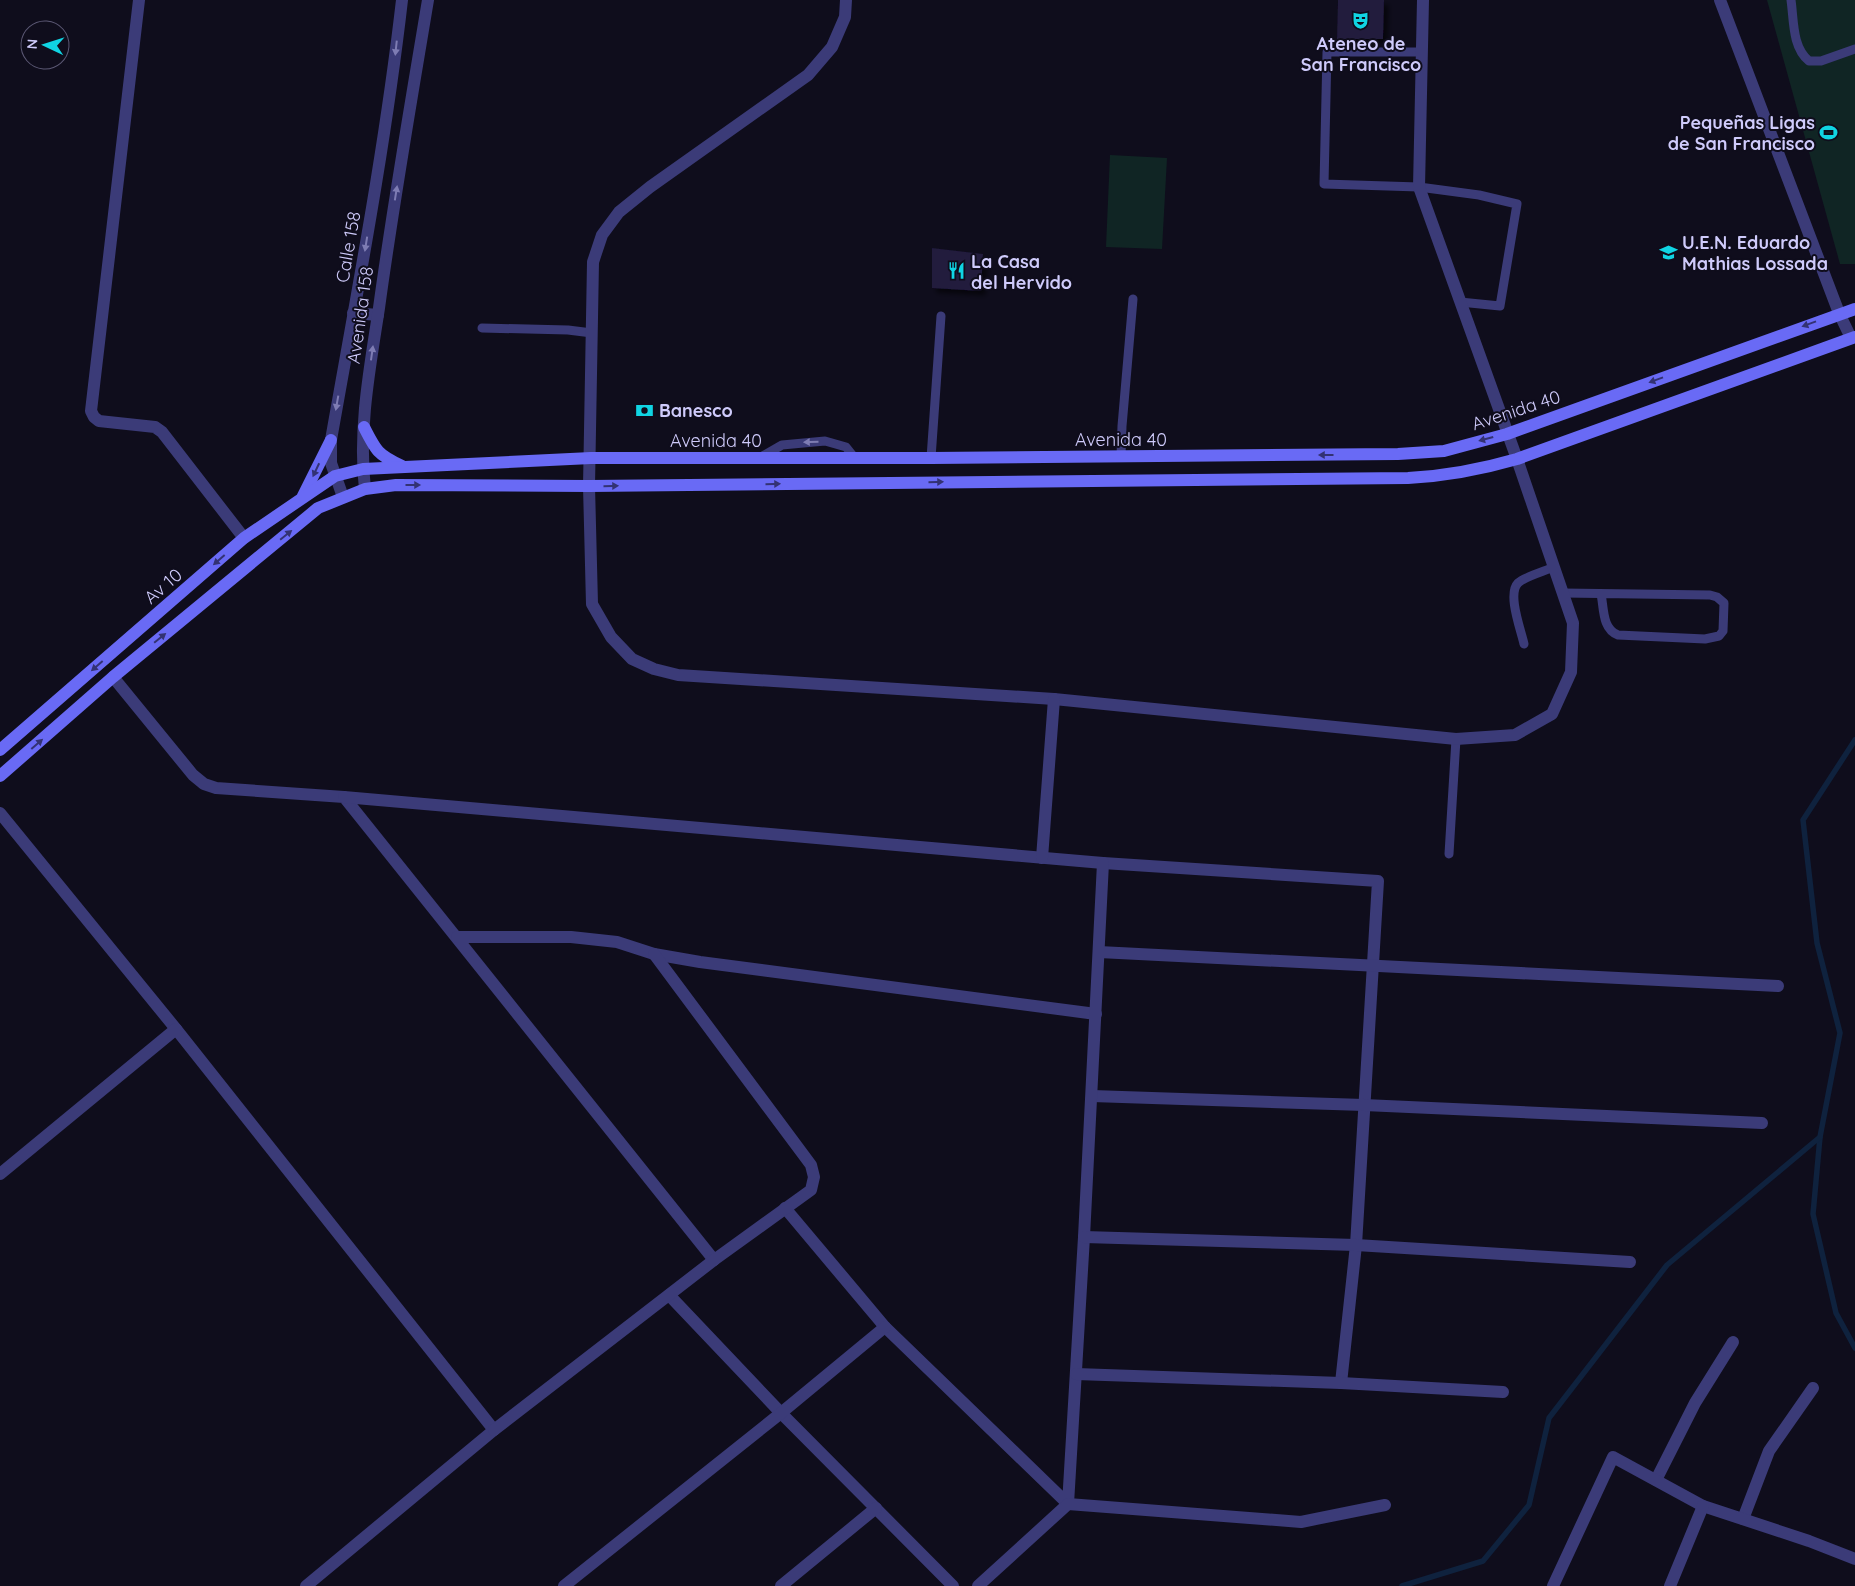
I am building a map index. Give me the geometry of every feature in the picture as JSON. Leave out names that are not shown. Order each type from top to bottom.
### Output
[{"type":"street","points":[[139,0],[92,411],[94,417],[100,421],[154,427],[162,432],[244,538]]},
{"type":"street","name":"Calle 158","points":[[342,497],[331,463],[331,440],[393,81],[402,0]]},
{"type":"street","name":"Avenida 158","points":[[365,489],[362,469],[365,399],[428,0]]},
{"type":"street","points":[[846,0],[845,17],[832,47],[808,75],[650,187],[619,212],[602,235],[593,262],[589,486],[592,604],[611,637],[632,659],[654,670],[678,675],[1054,699],[1456,739],[1515,735],[1552,714],[1571,672],[1573,623],[1517,459],[1419,188],[1423,0]]},
{"type":"street","points":[[0,776],[112,677],[318,508],[365,489],[396,485],[589,486],[1408,478],[1446,476],[1472,472],[1517,459],[1853,338],[1839,314],[1720,0]]},
{"type":"street","points":[[393,81],[414,82]]},
{"type":"street","points":[[382,148],[403,150]]},
{"type":"street","points":[[371,214],[393,216]]},
{"type":"street","name":"Avenida 40","points":[[362,469],[591,458],[1121,457],[1398,454],[1444,451],[1507,434],[1855,308]]},
{"type":"street","points":[[353,313],[378,315]]},
{"type":"street","points":[[364,427],[376,451],[384,458],[404,467]]},
{"type":"street","points":[[300,500],[308,489],[331,440]]},
{"type":"street","name":"Av 10","points":[[0,750],[244,538],[335,476],[362,469]]},
{"type":"street","points":[[112,677],[194,775],[204,784],[216,788],[1103,863],[1378,881],[1356,1245],[1341,1383]]},
{"type":"street","points":[[1042,858],[1054,699]]},
{"type":"street","points":[[344,798],[714,1260]]},
{"type":"street","points":[[0,813],[176,1029],[494,1430]]},
{"type":"street","points":[[978,1586],[1068,1504],[1092,1096],[1103,863]]},
{"type":"street","points":[[457,937],[571,937],[617,942],[654,954],[709,964],[1096,1014]]},
{"type":"street","points":[[1099,952],[1778,986]]},
{"type":"street","points":[[306,1586],[494,1430],[714,1260],[810,1190],[814,1177],[811,1165],[654,954]]},
{"type":"street","points":[[0,1174],[176,1029]]},
{"type":"street","points":[[1092,1096],[1364,1105],[1762,1123]]},
{"type":"street","points":[[785,1208],[885,1327],[1068,1504],[1301,1522],[1385,1505]]},
{"type":"street","points":[[1084,1237],[1356,1245],[1630,1262]]},
{"type":"street","points":[[669,1295],[781,1413],[953,1586]]},
{"type":"street","points":[[564,1586],[781,1413],[885,1327]]},
{"type":"street","points":[[1656,1480],[1695,1403],[1733,1342]]},
{"type":"street","points":[[1076,1374],[1341,1383],[1503,1392]]},
{"type":"street","points":[[1743,1519],[1769,1451],[1813,1388]]},
{"type":"street","points":[[1553,1586],[1613,1457],[1703,1506],[1855,1559]]},
{"type":"street","points":[[1670,1586],[1703,1506]]},
{"type":"street","points":[[781,1586],[876,1508]]},
{"type":"lane","points":[[1791,0],[1796,41],[1802,55],[1809,61],[1820,61],[1855,49]]},
{"type":"lane","points":[[1422,52],[1327,52],[1324,184],[1419,188],[1479,195],[1518,204],[1500,306],[1460,302]]},
{"type":"lane","points":[[1121,457],[1133,299]]},
{"type":"lane","points":[[931,458],[941,316]]},
{"type":"lane","points":[[482,328],[568,330],[592,333]]},
{"type":"lane","points":[[1524,644],[1514,603],[1515,589],[1518,583],[1554,567]]},
{"type":"lane","points":[[1563,593],[1710,595],[1717,597],[1724,603],[1723,631],[1719,636],[1705,639],[1618,635],[1607,626],[1601,594]]},
{"type":"lane","points":[[1449,854],[1456,739]]},
{"type":"green space","name":"Pequeñas Ligas de San Francisco","points":[[1767,0],[1855,0],[1855,264],[1840,264]]},
{"type":"green space","points":[[1110,155],[1167,158],[1162,249],[1106,247]]},
{"type":"building","name":"Ateneo de San Francisco","points":[[1338,0],[1384,0],[1383,39],[1337,39]]},
{"type":"building","name":"La Casa del Hervido","points":[[932,248],[983,254],[981,291],[932,288]]},
{"type":"waterway","points":[[1402,1586],[1483,1561],[1529,1505],[1549,1418],[1667,1265],[1820,1137],[1840,1033],[1817,943],[1803,820],[1855,740]]},
{"type":"waterway","points":[[1820,1137],[1813,1214],[1836,1313],[1855,1348]]},
{"type":"place","name":"Ateneo de San Francisco","points":[[1361,20]]},
{"type":"place","name":"Pequeñas Ligas de San Francisco","points":[[1829,132]]},
{"type":"place","name":"U.E.N. Eduardo Mathias Lossada","points":[[1668,252]]},
{"type":"place","name":"La Casa del Hervido","points":[[957,271]]},
{"type":"place","name":"Banesco","points":[[645,410]]}]
